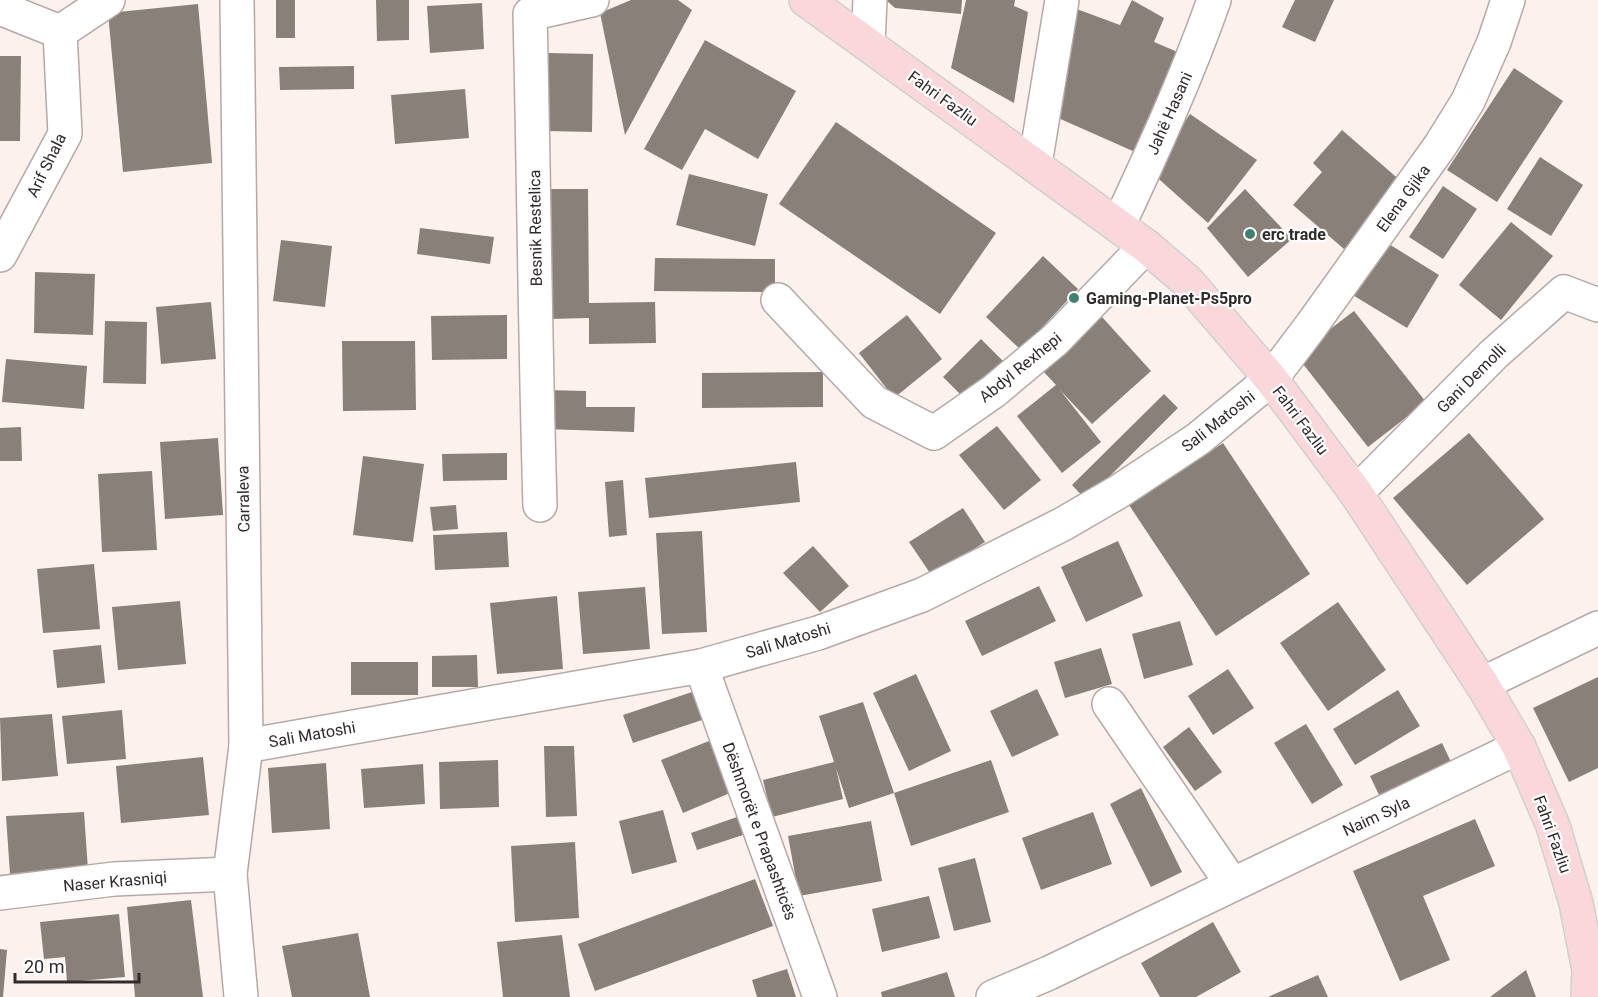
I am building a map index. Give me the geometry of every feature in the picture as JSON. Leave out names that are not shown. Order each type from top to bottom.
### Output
[{"type":"main road","name":"Fahri Fazliu","points":[[806,0],[1119,224],[1146,246],[1188,282],[1271,380],[1356,493],[1482,684],[1519,747],[1553,826],[1576,903],[1593,980]]},
{"type":"street","points":[[0,8],[60,32],[108,0]]},
{"type":"street","name":"Carraleva","points":[[237,0],[246,746],[230,874],[241,997]]},
{"type":"street","name":"Besnik Restelica","points":[[540,505],[530,14],[591,0]]},
{"type":"street","points":[[868,44],[870,0]]},
{"type":"street","points":[[1035,164],[1062,0]]},
{"type":"street","name":"Jahë Hasani","points":[[1119,224],[1196,53],[1214,0]]},
{"type":"street","name":"Elena Gjika","points":[[1271,380],[1440,146],[1468,101],[1494,42],[1508,0]]},
{"type":"street","name":"Arif Shala","points":[[0,255],[64,134],[60,32]]},
{"type":"street","name":"Abdyl Rexhepi","points":[[778,300],[874,402],[934,433],[994,391],[1055,340],[1146,246]]},
{"type":"street","name":"Gani Demolli","points":[[1356,493],[1494,354],[1564,292],[1598,305]]},
{"type":"street","name":"Sali Matoshi","points":[[246,746],[701,666],[818,633],[922,595],[1043,534],[1118,492],[1198,439],[1271,380]]},
{"type":"street","points":[[1482,684],[1598,628]]},
{"type":"street","name":"Dëshmorët e Prapashticës","points":[[701,666],[820,997]]},
{"type":"street","points":[[1109,704],[1232,884]]},
{"type":"street","name":"Naim Syla","points":[[993,997],[1049,973],[1519,747]]},
{"type":"street","name":"Naser Krasniqi","points":[[0,893],[114,879],[230,874]]},
{"type":"building","points":[[276,0],[295,0],[295,38],[276,38]]},
{"type":"building","points":[[376,0],[409,0],[409,40],[377,41]]},
{"type":"building","points":[[631,0],[678,0],[692,10],[625,135],[600,13]]},
{"type":"building","points":[[886,0],[962,0],[961,14],[895,8]]},
{"type":"building","points":[[966,0],[1015,0],[1014,6],[1028,12],[1014,103],[951,68]]},
{"type":"building","points":[[1132,0],[1164,18],[1154,42],[1180,53],[1135,152],[1056,117],[1074,8],[1120,25]]},
{"type":"building","points":[[1295,0],[1334,0],[1315,42],[1282,27]]},
{"type":"building","points":[[482,3],[484,49],[430,53],[427,6]]},
{"type":"building","points":[[198,4],[212,163],[123,172],[108,13]]},
{"type":"building","points":[[705,40],[796,91],[758,159],[705,129],[682,170],[644,149]]},
{"type":"building","points":[[548,53],[593,54],[592,132],[546,131]]},
{"type":"building","points":[[0,56],[21,56],[20,141],[0,141]]},
{"type":"building","points":[[354,66],[354,89],[280,90],[279,67]]},
{"type":"building","points":[[1514,68],[1563,101],[1497,202],[1447,170]]},
{"type":"building","points":[[465,89],[469,138],[395,144],[391,95]]},
{"type":"building","points":[[1190,114],[1257,160],[1208,223],[1151,172]]},
{"type":"building","points":[[836,122],[996,233],[940,314],[779,204]]},
{"type":"building","points":[[1342,130],[1402,182],[1344,249],[1293,205],[1322,172],[1313,163]]},
{"type":"building","points":[[1540,157],[1583,185],[1551,236],[1507,209]]},
{"type":"building","points":[[689,174],[768,194],[755,246],[676,225]]},
{"type":"building","points":[[1443,186],[1477,209],[1443,259],[1409,237]]},
{"type":"building","points":[[548,189],[588,189],[589,303],[655,302],[656,343],[589,344],[589,318],[549,319]]},
{"type":"building","name":"erc trade","points":[[1245,189],[1292,239],[1248,277],[1207,228]]},
{"type":"building","points":[[1511,222],[1553,256],[1501,320],[1459,285]]},
{"type":"building","points":[[420,228],[494,237],[490,264],[417,254]]},
{"type":"building","points":[[281,240],[332,246],[325,307],[273,301]]},
{"type":"building","points":[[1384,241],[1439,275],[1407,328],[1351,294]]},
{"type":"building","points":[[1043,256],[1078,289],[1021,350],[986,317]]},
{"type":"building","points":[[655,258],[775,259],[775,292],[654,291]]},
{"type":"building","points":[[35,272],[95,274],[93,335],[34,333]]},
{"type":"building","points":[[211,302],[216,359],[161,364],[156,307]]},
{"type":"building","points":[[1354,311],[1426,402],[1368,447],[1296,355]]},
{"type":"building","points":[[507,315],[507,359],[432,360],[431,316]]},
{"type":"building","points":[[907,315],[942,359],[894,398],[859,353]]},
{"type":"building","points":[[1102,317],[1151,371],[1092,424],[1060,390],[1101,442],[1062,473],[1017,416],[1056,385],[1043,371]]},
{"type":"building","points":[[105,321],[147,322],[146,384],[103,383]]},
{"type":"building","points":[[981,339],[1004,362],[966,400],[943,377]]},
{"type":"building","points":[[342,341],[415,341],[416,410],[343,411]]},
{"type":"building","points":[[6,359],[87,366],[84,409],[2,402]]},
{"type":"building","points":[[823,372],[823,407],[702,408],[702,373]]},
{"type":"building","points":[[545,390],[586,391],[586,407],[635,407],[634,432],[544,429]]},
{"type":"building","points":[[1164,394],[1178,408],[1086,500],[1072,485]]},
{"type":"building","points":[[997,426],[1041,480],[1004,510],[959,455]]},
{"type":"building","points":[[21,427],[22,461],[0,461],[0,428]]},
{"type":"building","points":[[1469,433],[1544,519],[1467,585],[1393,498]]},
{"type":"building","points":[[218,438],[223,515],[165,519],[160,442]]},
{"type":"building","points":[[1223,443],[1310,574],[1216,636],[1129,505]]},
{"type":"building","points":[[507,453],[507,480],[443,481],[442,454]]},
{"type":"building","points":[[363,456],[424,464],[413,542],[353,535]]},
{"type":"building","points":[[796,462],[800,502],[649,518],[645,478]]},
{"type":"building","points":[[152,471],[157,550],[102,552],[98,474]]},
{"type":"building","points":[[623,480],[627,535],[609,537],[605,482]]},
{"type":"building","points":[[456,505],[458,529],[433,531],[430,507]]},
{"type":"building","points":[[963,508],[985,542],[932,576],[909,542]]},
{"type":"building","points":[[702,531],[707,632],[662,634],[656,533]]},
{"type":"building","points":[[507,532],[509,567],[435,570],[433,535]]},
{"type":"building","points":[[1118,541],[1143,596],[1086,622],[1061,567]]},
{"type":"building","points":[[813,546],[849,586],[820,612],[783,573]]},
{"type":"building","points":[[94,564],[100,629],[43,633],[37,569]]},
{"type":"building","points":[[1039,586],[1056,621],[982,656],[965,621]]},
{"type":"building","points":[[645,587],[650,649],[583,654],[578,592]]},
{"type":"building","points":[[557,596],[563,669],[497,674],[490,603]]},
{"type":"building","points":[[180,601],[186,664],[118,670],[112,607]]},
{"type":"building","points":[[1338,602],[1386,670],[1328,711],[1280,643]]},
{"type":"building","points":[[1180,621],[1193,665],[1144,679],[1132,634]]},
{"type":"building","points":[[101,645],[105,683],[57,688],[53,650]]},
{"type":"building","points":[[1101,648],[1112,684],[1065,698],[1054,662]]},
{"type":"building","points":[[477,655],[478,687],[432,687],[432,656]]},
{"type":"building","points":[[351,662],[418,662],[418,695],[351,695]]},
{"type":"building","points":[[1228,669],[1254,708],[1213,735],[1188,696]]},
{"type":"building","points":[[916,674],[951,751],[909,771],[873,693]]},
{"type":"building","points":[[1598,677],[1598,768],[1569,782],[1533,708]]},
{"type":"building","points":[[1037,689],[1059,735],[1012,757],[990,711]]},
{"type":"building","points":[[1398,690],[1420,726],[1355,765],[1333,729]]},
{"type":"building","points":[[692,692],[702,720],[633,743],[623,715]]},
{"type":"building","points":[[863,702],[894,793],[849,808],[836,768],[843,799],[772,817],[763,780],[834,762],[819,716]]},
{"type":"building","points":[[122,710],[126,759],[67,764],[62,716]]},
{"type":"building","points":[[52,714],[58,776],[2,781],[0,718]]},
{"type":"building","points":[[1306,724],[1343,785],[1312,804],[1274,743]]},
{"type":"building","points":[[1189,727],[1222,772],[1195,791],[1163,747]]},
{"type":"building","points":[[709,741],[730,793],[683,813],[661,760]]},
{"type":"building","points":[[1442,743],[1452,764],[1380,797],[1370,776]]},
{"type":"building","points":[[544,746],[574,746],[577,816],[546,817]]},
{"type":"building","points":[[203,757],[209,815],[121,823],[116,766]]},
{"type":"building","points":[[498,760],[499,807],[440,809],[439,762]]},
{"type":"building","points":[[991,760],[1009,812],[911,846],[894,793]]},
{"type":"building","points":[[326,763],[330,829],[272,833],[268,768]]},
{"type":"building","points":[[423,764],[425,804],[364,808],[361,769]]},
{"type":"building","points":[[1141,788],[1182,872],[1151,887],[1110,804]]},
{"type":"building","points":[[663,810],[677,862],[632,874],[619,821]]},
{"type":"building","points":[[84,812],[88,870],[10,874],[6,816]]},
{"type":"building","points":[[1093,812],[1112,864],[1041,890],[1022,838]]},
{"type":"building","points":[[737,817],[743,835],[697,850],[691,833]]},
{"type":"building","points":[[1475,819],[1495,866],[1423,896],[1450,960],[1400,981],[1353,871]]},
{"type":"building","points":[[871,821],[882,881],[799,896],[788,836]]},
{"type":"building","points":[[575,842],[579,918],[515,922],[511,846]]},
{"type":"building","points":[[975,858],[991,922],[954,931],[938,868]]},
{"type":"building","points":[[755,879],[773,926],[595,991],[578,944]]},
{"type":"building","points":[[929,896],[940,938],[882,952],[872,909]]},
{"type":"building","points":[[191,900],[203,997],[135,997],[127,907]]},
{"type":"building","points":[[119,914],[125,977],[67,982],[65,957],[44,959],[40,922]]},
{"type":"building","points":[[1213,922],[1241,972],[1196,997],[1160,997],[1141,963]]},
{"type":"building","points":[[358,933],[370,997],[292,997],[282,946]]},
{"type":"building","points":[[562,935],[570,997],[503,997],[497,942]]},
{"type":"building","points":[[0,949],[7,950],[3,997],[0,997]]},
{"type":"building","points":[[787,969],[796,997],[757,997],[752,980]]},
{"type":"building","points":[[1526,970],[1536,997],[1490,997]]},
{"type":"building","points":[[947,972],[955,997],[882,997],[881,992]]},
{"type":"building","points":[[1318,975],[1328,997],[1268,997]]},
{"type":"place","name":"erc trade","points":[[1250,234]]},
{"type":"place","name":"Gaming-Planet-Ps5pro","points":[[1074,298]]}]
